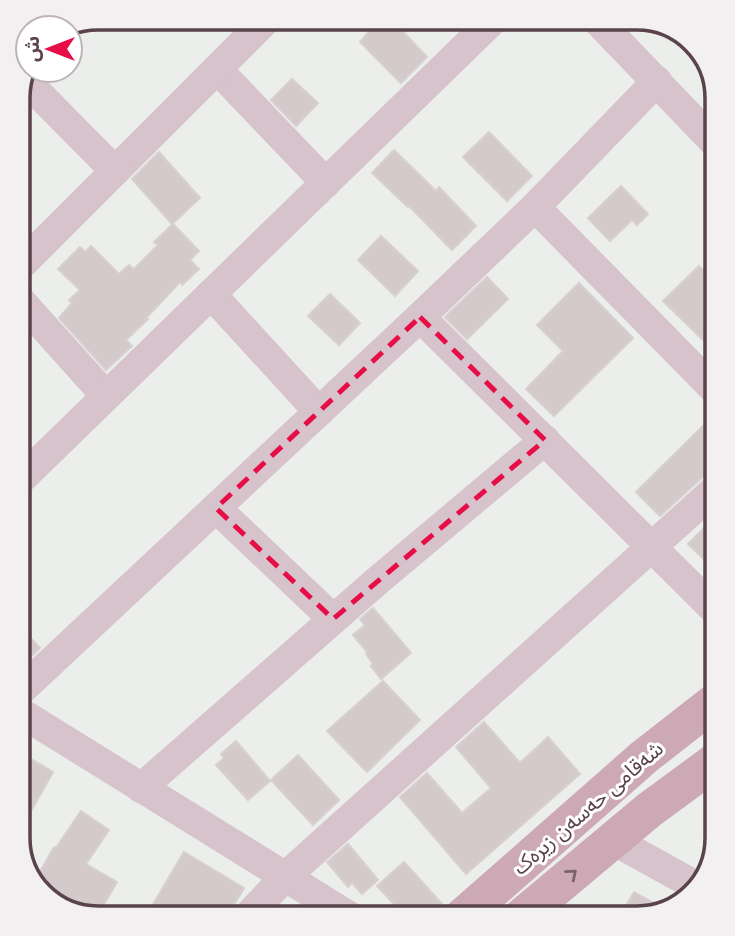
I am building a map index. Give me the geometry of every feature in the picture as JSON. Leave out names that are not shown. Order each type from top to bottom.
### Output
[{"type":"main road","name":"شەقامی حەسەن زیرەک","points":[[475,906],[644,757],[705,709]]},
{"type":"main road","name":"شەقامی حەسەن زیرەک","points":[[534,906],[649,810],[705,769]]},
{"type":"street","points":[[30,256],[256,30]]},
{"type":"street","points":[[30,470],[483,30]]},
{"type":"street","points":[[608,30],[705,131]]},
{"type":"street","points":[[217,69],[326,183]]},
{"type":"street","points":[[30,682],[535,207],[657,81]]},
{"type":"street","points":[[31,86],[115,172]]},
{"type":"street","points":[[535,207],[705,379]]},
{"type":"street","points":[[211,294],[319,412]]},
{"type":"street","points":[[30,311],[106,396]]},
{"type":"street","points":[[420,317],[705,599]]},
{"type":"street","points":[[141,788],[333,619],[545,440]]},
{"type":"street","points":[[257,906],[285,877],[483,697],[705,500]]},
{"type":"street","points":[[216,508],[333,619]]},
{"type":"street","points":[[30,719],[332,906]]},
{"type":"street","points":[[612,840],[689,882]]},
{"type":"highlighted area","points":[[420,317],[545,440],[333,619],[216,508]]},
{"type":"building","points":[[370,30],[401,30],[427,57],[401,83],[360,42]]},
{"type":"building","points":[[292,79],[318,103],[296,126],[271,100]]},
{"type":"building","points":[[489,132],[532,176],[507,201],[463,157]]},
{"type":"building","points":[[394,150],[436,191],[439,187],[476,226],[452,250],[372,173]]},
{"type":"building","points":[[159,152],[200,198],[172,224],[132,179]]},
{"type":"building","points":[[621,186],[648,214],[637,225],[632,220],[610,241],[588,218]]},
{"type":"building","points":[[173,224],[199,251],[190,260],[199,269],[182,285],[180,282],[146,318],[148,319],[126,340],[132,346],[106,370],[59,318],[72,303],[69,300],[80,290],[58,269],[80,247],[85,252],[91,246],[119,274],[129,265],[134,269],[158,245],[154,242]]},
{"type":"building","points":[[381,236],[418,271],[395,296],[358,260]]},
{"type":"building","points":[[699,266],[705,272],[705,342],[663,301]]},
{"type":"building","points":[[487,277],[508,299],[467,339],[445,317]]},
{"type":"building","points":[[579,283],[633,338],[554,416],[526,389],[563,351],[537,325]]},
{"type":"building","points":[[330,294],[360,323],[339,345],[308,316]]},
{"type":"building","points":[[705,424],[705,475],[660,516],[636,492]]},
{"type":"building","points":[[705,527],[705,560],[688,544]]},
{"type":"building","points":[[373,608],[411,653],[381,679],[371,666],[373,664],[366,654],[368,653],[353,635],[365,625],[360,619]]},
{"type":"building","points":[[30,637],[40,648],[30,658]]},
{"type":"building","points":[[383,681],[420,720],[367,772],[327,731]]},
{"type":"building","points":[[484,722],[520,763],[548,737],[580,774],[466,874],[400,797],[427,773],[462,813],[491,788],[456,747]]},
{"type":"building","points":[[236,741],[270,781],[248,800],[216,765],[224,758],[221,754]]},
{"type":"building","points":[[298,755],[339,800],[313,825],[271,780]]},
{"type":"building","points":[[30,758],[53,772],[30,813]]},
{"type":"building","points":[[81,811],[109,830],[86,864],[117,882],[103,906],[84,905],[67,899],[41,876],[39,873],[54,847],[56,848]]},
{"type":"building","points":[[348,844],[378,880],[362,894],[352,883],[348,887],[327,862]]},
{"type":"building","points":[[184,852],[244,888],[233,906],[152,906]]},
{"type":"building","points":[[404,862],[442,904],[396,906],[377,886]]},
{"type":"building","points":[[634,892],[655,904],[638,906],[626,906]]}]
